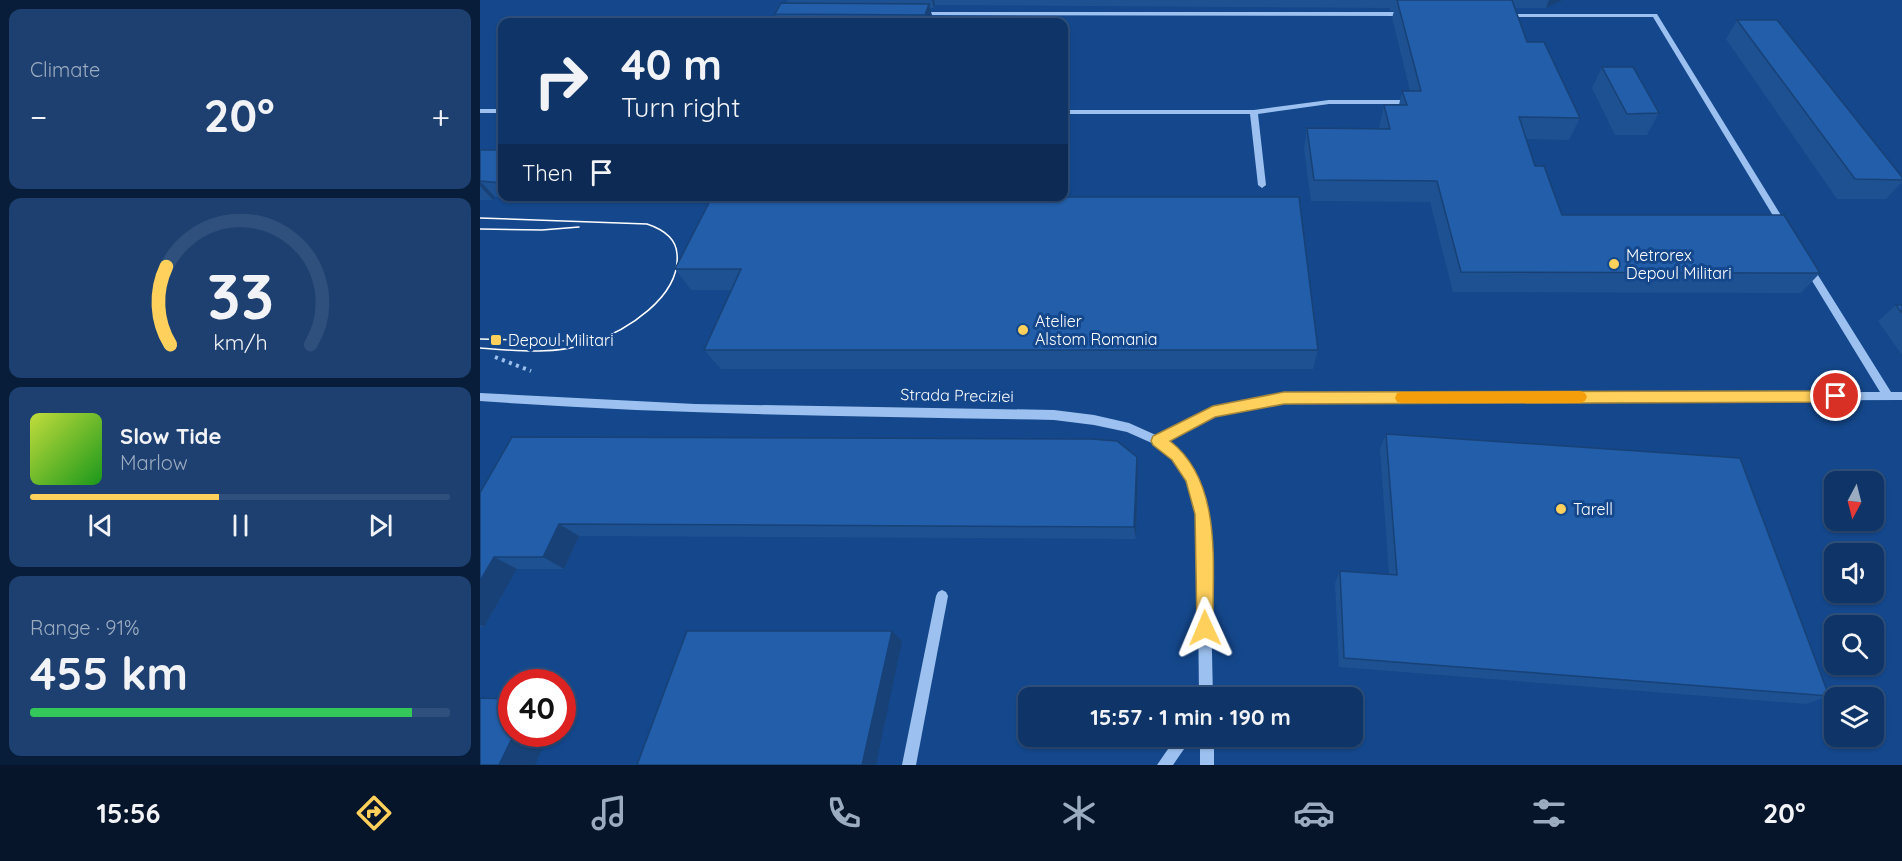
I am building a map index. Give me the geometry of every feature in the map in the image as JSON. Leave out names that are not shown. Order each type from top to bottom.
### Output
[{"type":"street","points":[[905,13],[1417,14]]},
{"type":"street","points":[[1500,15],[1655,15],[1788,234]]},
{"type":"street","points":[[1068,112],[1254,112],[1329,102],[1401,102]]},
{"type":"street","points":[[480,111],[498,111]]},
{"type":"street","points":[[1254,112],[1262,185]]},
{"type":"street","points":[[1800,254],[1888,396]]},
{"type":"street","points":[[1158,441],[1213,412],[1284,398],[1902,396]]},
{"type":"street","name":"Strada Preciziei","points":[[480,397],[572,405],[653,408],[1054,415],[1094,420],[1129,428],[1158,441],[1177,456],[1192,478],[1203,514],[1206,687]]},
{"type":"street","points":[[909,765],[942,596]]},
{"type":"street","points":[[1164,765],[1178,747]]},
{"type":"street","points":[[1207,747],[1207,765]]},
{"type":"path","points":[[495,357],[531,370]]},
{"type":"building","points":[[1397,0],[1512,0],[1527,42],[1544,42],[1580,118],[1519,117],[1535,166],[1544,166],[1562,215],[1784,215],[1820,273],[1461,272],[1437,181],[1314,180],[1307,128],[1390,129],[1384,105],[1407,105],[1402,91],[1421,91]]},
{"type":"building","points":[[781,3],[929,4],[925,15],[775,14]]},
{"type":"building","points":[[1737,20],[1777,20],[1902,177],[1902,180],[1855,179]]},
{"type":"building","points":[[1602,67],[1633,67],[1659,113],[1627,114]]},
{"type":"building","points":[[480,150],[498,150],[498,183],[480,181]]},
{"type":"building","name":"Atelier Alstom Romania","points":[[1068,197],[1299,197],[1318,350],[704,350],[741,269],[675,269],[710,201],[1068,201]]},
{"type":"building","points":[[1896,305],[1902,305],[1902,313]]},
{"type":"building","points":[[1386,434],[1740,458],[1826,687],[1824,696],[1344,658],[1340,571],[1397,575]]},
{"type":"building","points":[[512,437],[1091,439],[1117,441],[1137,457],[1134,527],[559,524],[543,557],[494,557],[480,581],[480,493]]},
{"type":"building","points":[[687,631],[892,631],[862,765],[637,765]]},
{"type":"building","points":[[480,698],[498,699],[498,747],[508,747],[499,765],[480,765]]},
{"type":"tram line","points":[[480,218],[647,224],[667,234],[674,243],[677,254],[676,270],[661,298],[634,321],[619,330],[590,343],[549,351],[480,348]]},
{"type":"tram line","points":[[480,229],[542,230],[579,227]]},
{"type":"tram line","points":[[480,339],[570,341]]},
{"type":"slow traffic","points":[[1402,398],[1580,397]]},
{"type":"place","name":"Metrorex Depoul Militari","points":[[1614,264]]},
{"type":"place","name":"Atelier Alstom Romania","points":[[1023,330]]},
{"type":"place","name":"Depoul Militari","points":[[496,340]]},
{"type":"place","name":"Tarell","points":[[1561,509]]},
{"type":"route","points":[[1205,628],[1203,514],[1192,478],[1177,456],[1158,441],[1213,412],[1284,398],[1836,396]]}]
